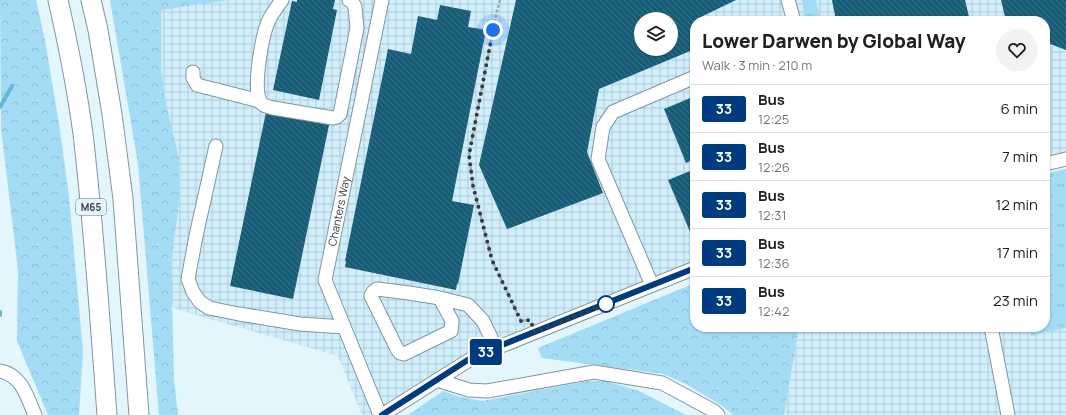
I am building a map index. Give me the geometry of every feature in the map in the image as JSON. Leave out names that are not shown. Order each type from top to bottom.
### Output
[{"type":"highway","name":"M65","points":[[58,0],[83,133],[92,219],[107,415]]},
{"type":"highway","points":[[91,0],[98,30],[112,114],[124,199],[139,415]]},
{"type":"street","points":[[260,101],[257,75],[262,48],[270,18],[282,0]]},
{"type":"street","points":[[193,72],[193,78],[197,85],[260,101],[265,106],[273,108],[328,118],[337,117],[340,114],[357,28],[355,7],[350,0]]},
{"type":"street","name":"Chanters Way","points":[[381,415],[325,280],[382,0]]},
{"type":"street","points":[[788,0],[793,16]]},
{"type":"street","points":[[652,285],[598,159],[603,128],[613,112],[690,79]]},
{"type":"street","points":[[216,146],[188,279],[192,292],[200,302],[209,308],[300,324],[344,327]]},
{"type":"street","points":[[1050,163],[1066,159]]},
{"type":"street","points":[[381,415],[474,356],[690,270]]},
{"type":"street","points":[[440,298],[452,321],[451,330],[404,354],[400,353],[397,349],[371,296],[373,292],[377,290],[440,298],[468,305],[483,321],[496,348]]},
{"type":"street","points":[[992,332],[1008,415]]},
{"type":"street","points":[[0,371],[14,376],[22,386],[35,415]]},
{"type":"street","points":[[437,380],[469,390],[487,390],[594,372],[662,383],[714,411],[718,415]]},
{"type":"path","points":[[500,0],[469,155],[473,186],[492,260],[521,321],[530,320],[535,332]]},
{"type":"shaded area","points":[[229,0],[1066,0],[1066,160],[1050,163],[1050,16],[690,16],[690,269],[474,357],[382,415],[362,415],[338,356],[179,310],[171,306],[171,265],[180,195],[179,158],[167,108],[161,71],[161,10]]},
{"type":"shaded area","points":[[1066,328],[1066,415],[784,415],[798,332],[1030,332],[1031,336]]},
{"type":"green space","points":[[0,0],[36,0],[45,40],[69,196],[83,352],[79,415],[48,415],[17,341],[18,270],[1,128]]},
{"type":"green space","points":[[110,0],[229,0],[161,10],[161,71],[167,108],[179,158],[180,195],[171,265],[174,379],[178,415],[159,415],[138,164]]},
{"type":"green space","points":[[802,0],[816,0],[820,16],[805,16]]},
{"type":"green space","points":[[1066,169],[1066,328],[1050,332],[1050,173]]},
{"type":"green space","points":[[690,285],[690,332],[798,332],[784,415],[733,415],[721,405],[686,384],[663,374],[542,358],[538,348]]},
{"type":"green space","points":[[1030,332],[1048,332],[1031,336]]},
{"type":"green space","points":[[588,381],[606,381],[639,391],[686,415],[408,415],[443,391],[457,396],[482,401]]},
{"type":"building","points":[[297,0],[335,0],[333,9],[337,10],[319,100],[273,90],[292,1],[297,2]]},
{"type":"building","points":[[516,0],[736,0],[703,16],[690,16],[690,51],[599,89],[587,152],[603,193],[507,229],[479,165]]},
{"type":"building","points":[[832,0],[965,0],[969,16],[835,16]]},
{"type":"building","points":[[1001,0],[1066,0],[1066,50],[1050,44],[1050,16],[1005,16]]},
{"type":"building","points":[[440,5],[471,11],[468,27],[486,30],[452,201],[474,205],[456,290],[345,267],[388,49],[411,54],[418,16],[437,20]]},
{"type":"building","points":[[690,98],[690,161],[686,163],[664,109]]},
{"type":"building","points":[[266,112],[329,125],[293,299],[230,286]]},
{"type":"building","points":[[690,171],[690,232],[668,180]]},
{"type":"waterway","points":[[0,107],[12,86]]},
{"type":"bus line","name":"33","points":[[382,415],[474,356],[690,270]]},
{"type":"route","points":[[493,30],[469,155],[473,186],[492,260],[521,321],[530,320],[535,332],[608,303],[606,304]]}]
